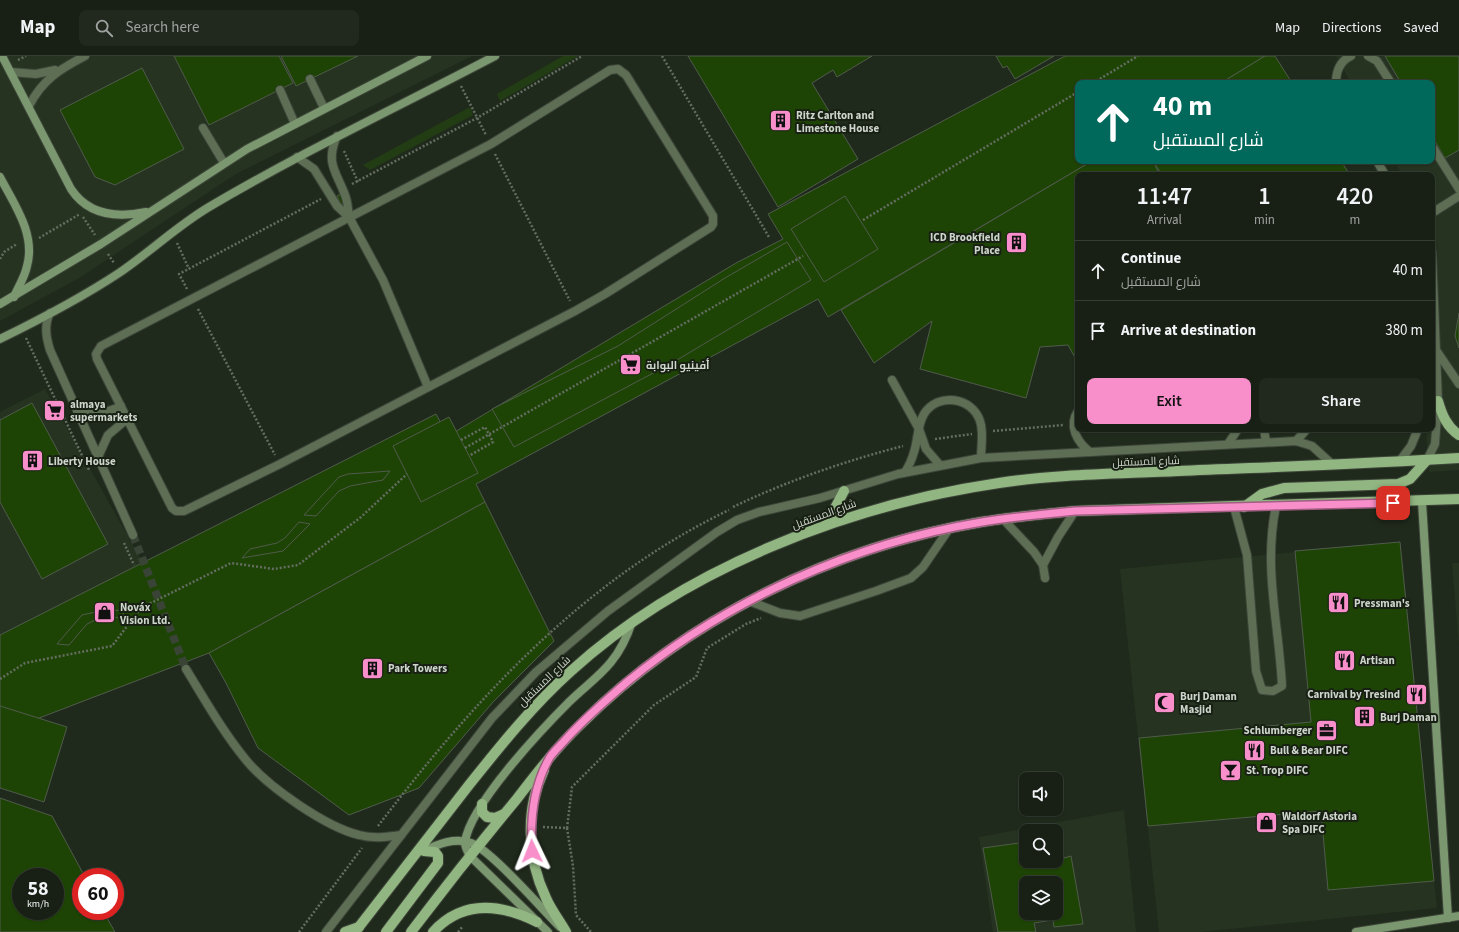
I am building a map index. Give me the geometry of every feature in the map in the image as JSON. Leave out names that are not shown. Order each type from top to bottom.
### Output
[{"type":"main road","points":[[1438,401],[1448,425],[1459,435]]},
{"type":"main road","name":"شارع المستقبل","points":[[357,929],[518,724],[572,670],[632,622],[719,571],[826,525],[912,499],[1001,482],[1046,477],[1399,462],[1459,458]]},
{"type":"main road","points":[[1239,507],[1262,494],[1284,488],[1398,484],[1410,479],[1427,460]]},
{"type":"main road","points":[[826,525],[844,490]]},
{"type":"main road","points":[[411,932],[551,756],[579,725],[643,670],[689,637],[749,601],[788,583],[854,556],[908,539],[949,529],[1003,520],[1075,511],[1422,502],[1459,499]]},
{"type":"main road","points":[[551,756],[540,779],[533,802],[531,827],[532,851],[537,876],[546,899],[566,932]]},
{"type":"main road","points":[[482,804],[482,812],[488,818],[495,818],[504,814]]},
{"type":"main road","points":[[386,932],[438,863],[438,856],[435,852],[424,851]]},
{"type":"main road","points":[[433,932],[441,924],[458,914],[484,908],[506,909],[517,912],[537,922]]},
{"type":"main road","points":[[345,932],[357,929]]},
{"type":"street","points":[[2,56],[71,189],[85,205],[107,214],[129,214],[150,211]]},
{"type":"street","points":[[29,106],[42,85],[60,69],[84,56]]},
{"type":"street","points":[[0,304],[14,297],[224,163],[324,108],[427,56]]},
{"type":"street","points":[[0,339],[50,313],[120,272],[207,209],[297,157],[495,56]]},
{"type":"street","points":[[1336,80],[1337,70],[1341,64],[1351,56]]},
{"type":"street","points":[[1368,56],[1377,61],[1390,80]]},
{"type":"street","points":[[11,72],[36,74],[60,69]]},
{"type":"street","points":[[610,70],[621,70],[626,74],[713,216],[713,224],[708,230],[575,311],[280,464],[180,512],[172,508],[97,359],[96,354],[101,346],[490,144],[610,70]]},
{"type":"street","points":[[310,79],[324,108]]},
{"type":"street","points":[[280,90],[295,124]]},
{"type":"street","points":[[203,128],[224,163]]},
{"type":"street","points":[[337,136],[332,151],[332,167],[345,196],[349,217]]},
{"type":"street","points":[[1435,151],[1459,189]]},
{"type":"street","points":[[297,157],[314,169],[333,201],[349,217],[383,280],[428,387]]},
{"type":"street","points":[[0,178],[22,220],[29,242],[27,266],[14,297]]},
{"type":"street","points":[[1435,211],[1459,196]]},
{"type":"street","points":[[50,313],[47,320],[46,330],[48,345],[133,535]]},
{"type":"street","points":[[1427,460],[1435,444],[1438,401],[1435,326]]},
{"type":"street","points":[[1436,350],[1459,384]]},
{"type":"street","points":[[892,380],[919,430],[926,449],[939,464]]},
{"type":"street","points":[[905,472],[914,452],[924,415],[938,401],[950,400],[963,404],[975,412],[980,422],[981,458]]},
{"type":"street","points":[[77,409],[98,413],[110,411],[121,406]]},
{"type":"street","points":[[1075,414],[1074,430],[1080,443],[1090,452]]},
{"type":"street","points":[[98,457],[108,434],[127,418]]},
{"type":"street","points":[[1228,444],[1236,432]]},
{"type":"street","points":[[1264,432],[1266,442]]},
{"type":"street","points":[[1296,441],[1304,432]]},
{"type":"street","points":[[1399,462],[1410,446],[1417,432]]},
{"type":"street","points":[[326,932],[492,718],[536,672],[608,611],[717,532],[737,520],[753,514],[795,505],[905,472],[939,464],[981,458],[1296,441],[1312,446],[1333,465]]},
{"type":"street","points":[[1422,502],[1448,918]]},
{"type":"street","points":[[1239,507],[1249,569],[1256,671],[1262,690],[1273,690],[1282,686],[1270,574],[1271,530],[1276,506]]},
{"type":"street","points":[[1043,565],[1058,537],[1075,511]]},
{"type":"street","points":[[1003,520],[1024,539],[1043,565],[1045,578]]},
{"type":"street","points":[[749,601],[780,613],[800,616],[911,578],[933,556],[949,529]]},
{"type":"street","points":[[548,932],[470,856],[465,841],[472,820],[482,804],[548,723],[610,662],[624,643],[632,622]]},
{"type":"street","points":[[186,669],[232,743],[247,762],[267,780],[308,810],[340,828],[359,836],[379,838],[401,835]]},
{"type":"street","points":[[411,859],[424,851],[448,841],[465,841],[478,846],[566,932]]},
{"type":"street","points":[[1356,932],[1459,916]]},
{"type":"path","points":[[662,56],[769,237]]},
{"type":"path","points":[[1098,80],[1138,56]]},
{"type":"path","points":[[456,76],[575,311]]},
{"type":"path","points":[[863,220],[1075,94]]},
{"type":"path","points":[[337,136],[358,182]]},
{"type":"path","points":[[0,259],[4,252],[18,243],[29,242],[81,214],[85,205]]},
{"type":"path","points":[[172,233],[189,270]]},
{"type":"path","points":[[465,448],[803,256]]},
{"type":"path","points":[[21,328],[92,476]]},
{"type":"path","points":[[461,440],[485,427],[489,434],[493,442],[469,456]]},
{"type":"path","points":[[0,679],[25,663],[112,646],[141,608],[231,563],[274,569],[298,565],[361,517],[407,474]]},
{"type":"path","points":[[122,539],[134,565]]},
{"type":"path","points":[[591,932],[576,914],[573,866],[567,828],[572,787],[654,705],[696,677],[707,648],[746,624],[780,613]]},
{"type":"path","points":[[531,827],[567,828]]},
{"type":"shaded area","points":[[0,56],[472,56],[236,174],[79,278],[0,321]]},
{"type":"shaded area","points":[[1336,56],[1459,56],[1459,470],[1429,472],[1426,432],[1435,432],[1435,172],[1400,172],[1396,164],[1435,164],[1435,80],[1349,80]]},
{"type":"shaded area","points":[[45,389],[148,572],[0,652],[0,412]]},
{"type":"shaded area","points":[[1400,542],[1437,908],[1200,932],[1159,932],[1120,569]]},
{"type":"shaded area","points":[[1452,563],[1459,563],[1459,645]]},
{"type":"shaded area","points":[[1124,810],[1136,932],[993,932],[979,837],[1019,830],[1019,868],[1063,868],[1063,824],[1049,824]]},
{"type":"green space","points":[[563,56],[578,56],[500,101],[497,94]]},
{"type":"green space","points":[[470,107],[473,115],[370,170],[363,165]]},
{"type":"building","points":[[174,56],[279,56],[293,83],[209,125]]},
{"type":"building","points":[[281,56],[358,56],[296,86]]},
{"type":"building","name":"Ritz Carlton and Limestone House","points":[[688,56],[872,56],[837,77],[833,70],[812,83],[858,159],[778,207]]},
{"type":"building","points":[[996,56],[1054,56],[1015,79],[1007,66],[1003,68]]},
{"type":"building","name":"أفينيو البوابة","points":[[1065,56],[1265,56],[1226,80],[1075,80],[1075,164],[1087,164],[828,317],[818,299],[476,484],[485,502],[209,653],[0,733],[0,635],[436,414],[448,436],[736,263],[783,239],[768,214]]},
{"type":"building","points":[[1265,56],[1275,56],[1290,80],[1226,80]]},
{"type":"building","points":[[1385,56],[1459,56],[1459,150],[1445,158],[1435,141],[1435,80],[1399,80]]},
{"type":"building","points":[[142,68],[184,149],[115,185],[95,177],[60,110]]},
{"type":"building","name":"ICD Brookfield Place","points":[[1087,164],[1154,164],[1158,172],[1075,172],[1075,358],[1068,345],[1040,347],[1026,398],[920,369],[932,321],[874,363],[841,310]]},
{"type":"building","points":[[1155,164],[1343,164],[1348,172],[1160,172]]},
{"type":"building","points":[[341,194],[346,201],[341,204],[337,196]]},
{"type":"building","points":[[845,196],[878,249],[824,282],[791,229]]},
{"type":"building","points":[[787,242],[811,280],[672,363],[514,447],[492,409],[618,346],[725,278]]},
{"type":"building","points":[[1459,313],[1459,348],[1455,336]]},
{"type":"building","name":"Liberty House","points":[[32,403],[108,544],[42,579],[0,502],[0,420]]},
{"type":"building","points":[[449,417],[478,473],[421,502],[393,446]]},
{"type":"building","points":[[390,471],[383,480],[350,486],[339,491],[316,516],[304,515],[339,477],[348,474]]},
{"type":"building","name":"Park Towers","points":[[485,502],[554,641],[494,701],[419,788],[349,815],[258,748],[226,683],[209,653]]},
{"type":"building","points":[[299,522],[310,524],[283,551],[242,558],[250,549],[277,543],[285,538]]},
{"type":"building","name":"Burj Daman","points":[[1400,542],[1434,881],[1328,890],[1321,811],[1148,826],[1139,738],[1311,722],[1295,551]]},
{"type":"building","points":[[126,610],[121,617],[95,620],[87,624],[69,645],[57,644],[82,615],[100,611]]},
{"type":"building","points":[[0,706],[67,727],[44,802],[0,788]]},
{"type":"building","points":[[0,798],[52,816],[80,868],[72,868],[72,920],[108,920],[115,932],[0,932]]},
{"type":"building","points":[[1019,843],[1019,868],[1063,868],[1063,853],[1064,858],[1071,856],[1083,924],[1054,927],[1053,920],[1034,923],[1036,932],[998,932],[983,848]]},
{"type":"tunnel","points":[[133,535],[186,669]]},
{"type":"place","name":"Ritz Carlton and Limestone House","points":[[781,121]]},
{"type":"place","name":"ICD Brookfield Place","points":[[1016,243]]},
{"type":"place","name":"أفينيو البوابة","points":[[630,365]]},
{"type":"place","name":"almaya supermarkets","points":[[55,410]]},
{"type":"place","name":"Liberty House","points":[[32,461]]},
{"type":"place","name":"Pressman's","points":[[1338,603]]},
{"type":"place","name":"Nováx Vision Ltd.","points":[[105,613]]},
{"type":"place","name":"Artisan","points":[[1344,660]]},
{"type":"place","name":"Park Towers","points":[[372,668]]},
{"type":"place","name":"Carnival by Tresind","points":[[1416,694]]},
{"type":"place","name":"Burj Daman Masjid","points":[[1165,702]]},
{"type":"place","name":"Burj Daman","points":[[1364,717]]},
{"type":"place","name":"Schlumberger","points":[[1327,730]]},
{"type":"place","name":"Bull & Bear DIFC","points":[[1254,750]]},
{"type":"place","name":"St. Trop DIFC","points":[[1230,770]]},
{"type":"place","name":"Waldorf Astoria Spa DIFC","points":[[1266,822]]},
{"type":"route","points":[[532,851],[531,827],[533,802],[540,779],[551,756],[579,725],[610,697],[677,644],[749,601],[827,566],[894,543],[949,529],[981,522],[1075,511],[1393,503]]}]
